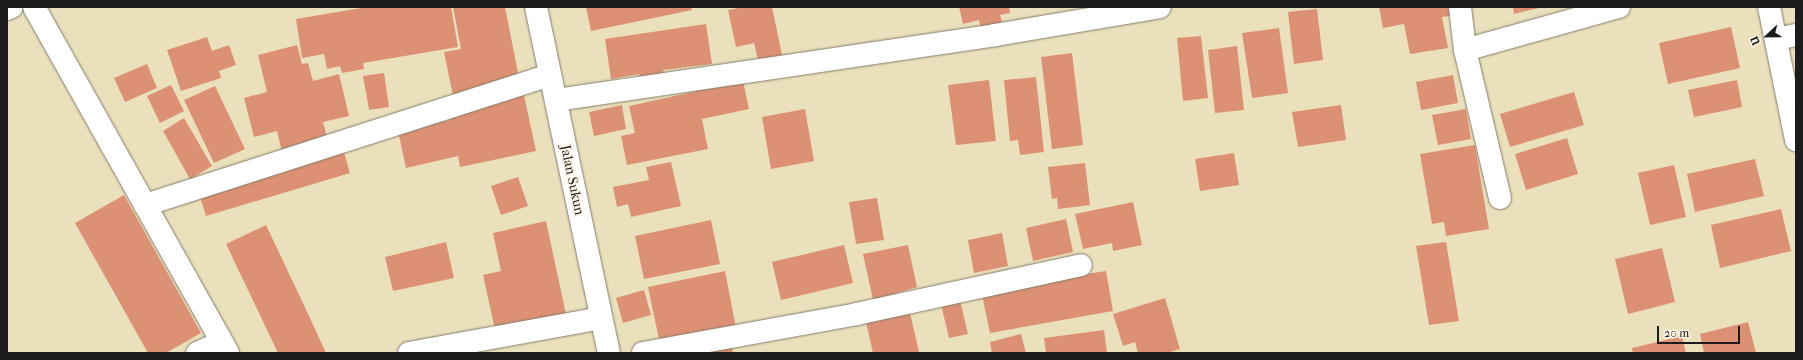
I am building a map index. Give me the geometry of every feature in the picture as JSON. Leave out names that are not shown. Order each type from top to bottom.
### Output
[{"type":"street","points":[[7,9],[12,7]]},
{"type":"street","points":[[34,7],[225,348],[197,353]]},
{"type":"street","name":"Jalan Sukun","points":[[536,7],[609,353]]},
{"type":"street","points":[[556,100],[995,35],[1160,7]]},
{"type":"street","points":[[1460,7],[1466,50],[1500,198]]},
{"type":"street","points":[[1466,50],[1619,7]]},
{"type":"street","points":[[1769,7],[1786,37],[1796,140]]},
{"type":"street","points":[[145,205],[550,75]]},
{"type":"street","points":[[643,353],[857,314],[1081,264]]},
{"type":"street","points":[[409,353],[601,318]]},
{"type":"building","points":[[367,7],[451,7],[458,47],[363,63],[364,69],[342,73],[340,66],[327,69],[324,54],[302,58],[296,19]]},
{"type":"building","points":[[453,7],[505,7],[520,83],[453,96],[444,52],[461,49]]},
{"type":"building","points":[[586,7],[691,7],[692,10],[591,31]]},
{"type":"building","points":[[744,7],[772,7],[782,55],[758,60],[754,43],[736,47],[728,10]]},
{"type":"building","points":[[959,7],[1009,7],[1010,13],[1000,15],[1003,25],[981,30],[979,20],[963,24]]},
{"type":"building","points":[[1379,7],[1454,7],[1455,15],[1442,17],[1448,48],[1410,54],[1404,24],[1383,28]]},
{"type":"building","points":[[1513,7],[1539,7],[1539,8],[1514,14]]},
{"type":"building","points":[[1317,9],[1323,60],[1294,64],[1288,12]]},
{"type":"building","points":[[706,24],[712,64],[663,70],[665,79],[641,83],[639,74],[611,79],[605,39]]},
{"type":"building","points":[[1731,27],[1740,68],[1668,84],[1659,43]]},
{"type":"building","points":[[1279,28],[1288,93],[1252,98],[1242,33]]},
{"type":"building","points":[[1201,36],[1208,98],[1183,101],[1177,38]]},
{"type":"building","points":[[207,37],[212,51],[229,45],[236,65],[219,71],[221,78],[181,91],[167,50]]},
{"type":"building","points":[[297,45],[302,64],[308,63],[313,81],[339,74],[349,116],[323,122],[328,140],[282,152],[277,131],[254,137],[244,98],[267,92],[258,55]]},
{"type":"building","points":[[1237,46],[1244,110],[1215,113],[1208,50]]},
{"type":"building","points":[[1072,53],[1083,145],[1052,149],[1041,57]]},
{"type":"building","points":[[147,64],[157,88],[125,102],[114,78]]},
{"type":"building","points":[[384,73],[389,107],[369,110],[363,76]]},
{"type":"building","points":[[1453,75],[1458,103],[1421,110],[1416,82]]},
{"type":"building","points":[[1036,77],[1044,152],[1020,155],[1018,140],[1010,141],[1004,80]]},
{"type":"building","points":[[989,80],[996,141],[956,145],[948,85]]},
{"type":"building","points":[[1737,80],[1742,107],[1694,117],[1688,90]]},
{"type":"building","points":[[743,81],[749,109],[702,119],[708,149],[627,165],[621,136],[635,133],[629,106]]},
{"type":"building","points":[[171,85],[184,111],[160,123],[147,96]]},
{"type":"building","points":[[215,86],[245,149],[214,163],[184,100]]},
{"type":"building","points":[[1574,92],[1584,125],[1510,147],[1500,114]]},
{"type":"building","points":[[524,95],[536,151],[460,167],[458,156],[406,168],[398,131],[450,120],[448,112]]},
{"type":"building","points":[[622,105],[626,129],[594,136],[589,112]]},
{"type":"building","points":[[1341,105],[1346,140],[1298,147],[1292,112]]},
{"type":"building","points":[[805,109],[814,161],[771,169],[762,117]]},
{"type":"building","points":[[1466,109],[1471,139],[1438,145],[1432,115]]},
{"type":"building","points":[[184,118],[212,166],[190,179],[163,131]]},
{"type":"building","points":[[1567,138],[1578,174],[1526,190],[1515,154]]},
{"type":"building","points":[[1475,145],[1489,229],[1446,236],[1444,222],[1432,224],[1420,154]]},
{"type":"building","points":[[343,149],[350,173],[206,216],[199,193]]},
{"type":"building","points":[[1234,153],[1239,185],[1200,191],[1195,159]]},
{"type":"building","points":[[1755,159],[1764,196],[1695,212],[1687,174]]},
{"type":"building","points":[[671,162],[681,206],[631,217],[628,204],[617,207],[613,187],[649,180],[646,167]]},
{"type":"building","points":[[1085,163],[1090,205],[1058,209],[1057,198],[1052,199],[1048,167]]},
{"type":"building","points":[[1674,165],[1686,217],[1650,225],[1638,173]]},
{"type":"building","points":[[518,177],[528,206],[501,215],[491,186]]},
{"type":"building","points":[[124,195],[201,333],[166,353],[148,353],[75,223]]},
{"type":"building","points":[[877,198],[884,240],[856,244],[849,202]]},
{"type":"building","points":[[1133,202],[1142,245],[1113,251],[1112,243],[1083,249],[1075,214]]},
{"type":"building","points":[[1781,209],[1791,251],[1720,268],[1711,225]]},
{"type":"building","points":[[1066,219],[1073,252],[1033,261],[1026,228]]},
{"type":"building","points":[[711,220],[720,264],[644,279],[635,236]]},
{"type":"building","points":[[546,221],[567,319],[496,334],[483,275],[501,271],[493,233]]},
{"type":"building","points":[[266,225],[326,353],[278,353],[226,244]]},
{"type":"building","points":[[1002,233],[1008,266],[974,273],[968,240]]},
{"type":"building","points":[[446,242],[454,278],[393,291],[385,257]]},
{"type":"building","points":[[1446,242],[1459,321],[1429,325],[1416,246]]},
{"type":"building","points":[[844,245],[853,283],[781,300],[772,262]]},
{"type":"building","points":[[908,245],[917,287],[873,300],[863,254]]},
{"type":"building","points":[[1662,248],[1675,302],[1628,314],[1615,259]]},
{"type":"building","points":[[725,271],[736,328],[660,344],[648,287]]},
{"type":"building","points":[[1106,271],[1113,311],[990,333],[981,290]]},
{"type":"building","points":[[644,290],[651,315],[623,323],[616,298]]},
{"type":"building","points":[[959,296],[968,334],[949,338],[940,300]]},
{"type":"building","points":[[1165,298],[1180,349],[1167,353],[1138,353],[1135,342],[1123,346],[1113,314]]},
{"type":"building","points":[[908,304],[919,352],[873,353],[864,313]]},
{"type":"building","points":[[1748,322],[1756,353],[1704,353],[1700,334]]},
{"type":"building","points":[[1104,330],[1107,353],[1046,353],[1044,338]]},
{"type":"building","points":[[1021,334],[1026,353],[992,353],[990,342]]},
{"type":"building","points":[[1682,336],[1686,353],[1633,353],[1632,348]]},
{"type":"building","points":[[732,347],[733,353],[708,353],[708,352]]}]
